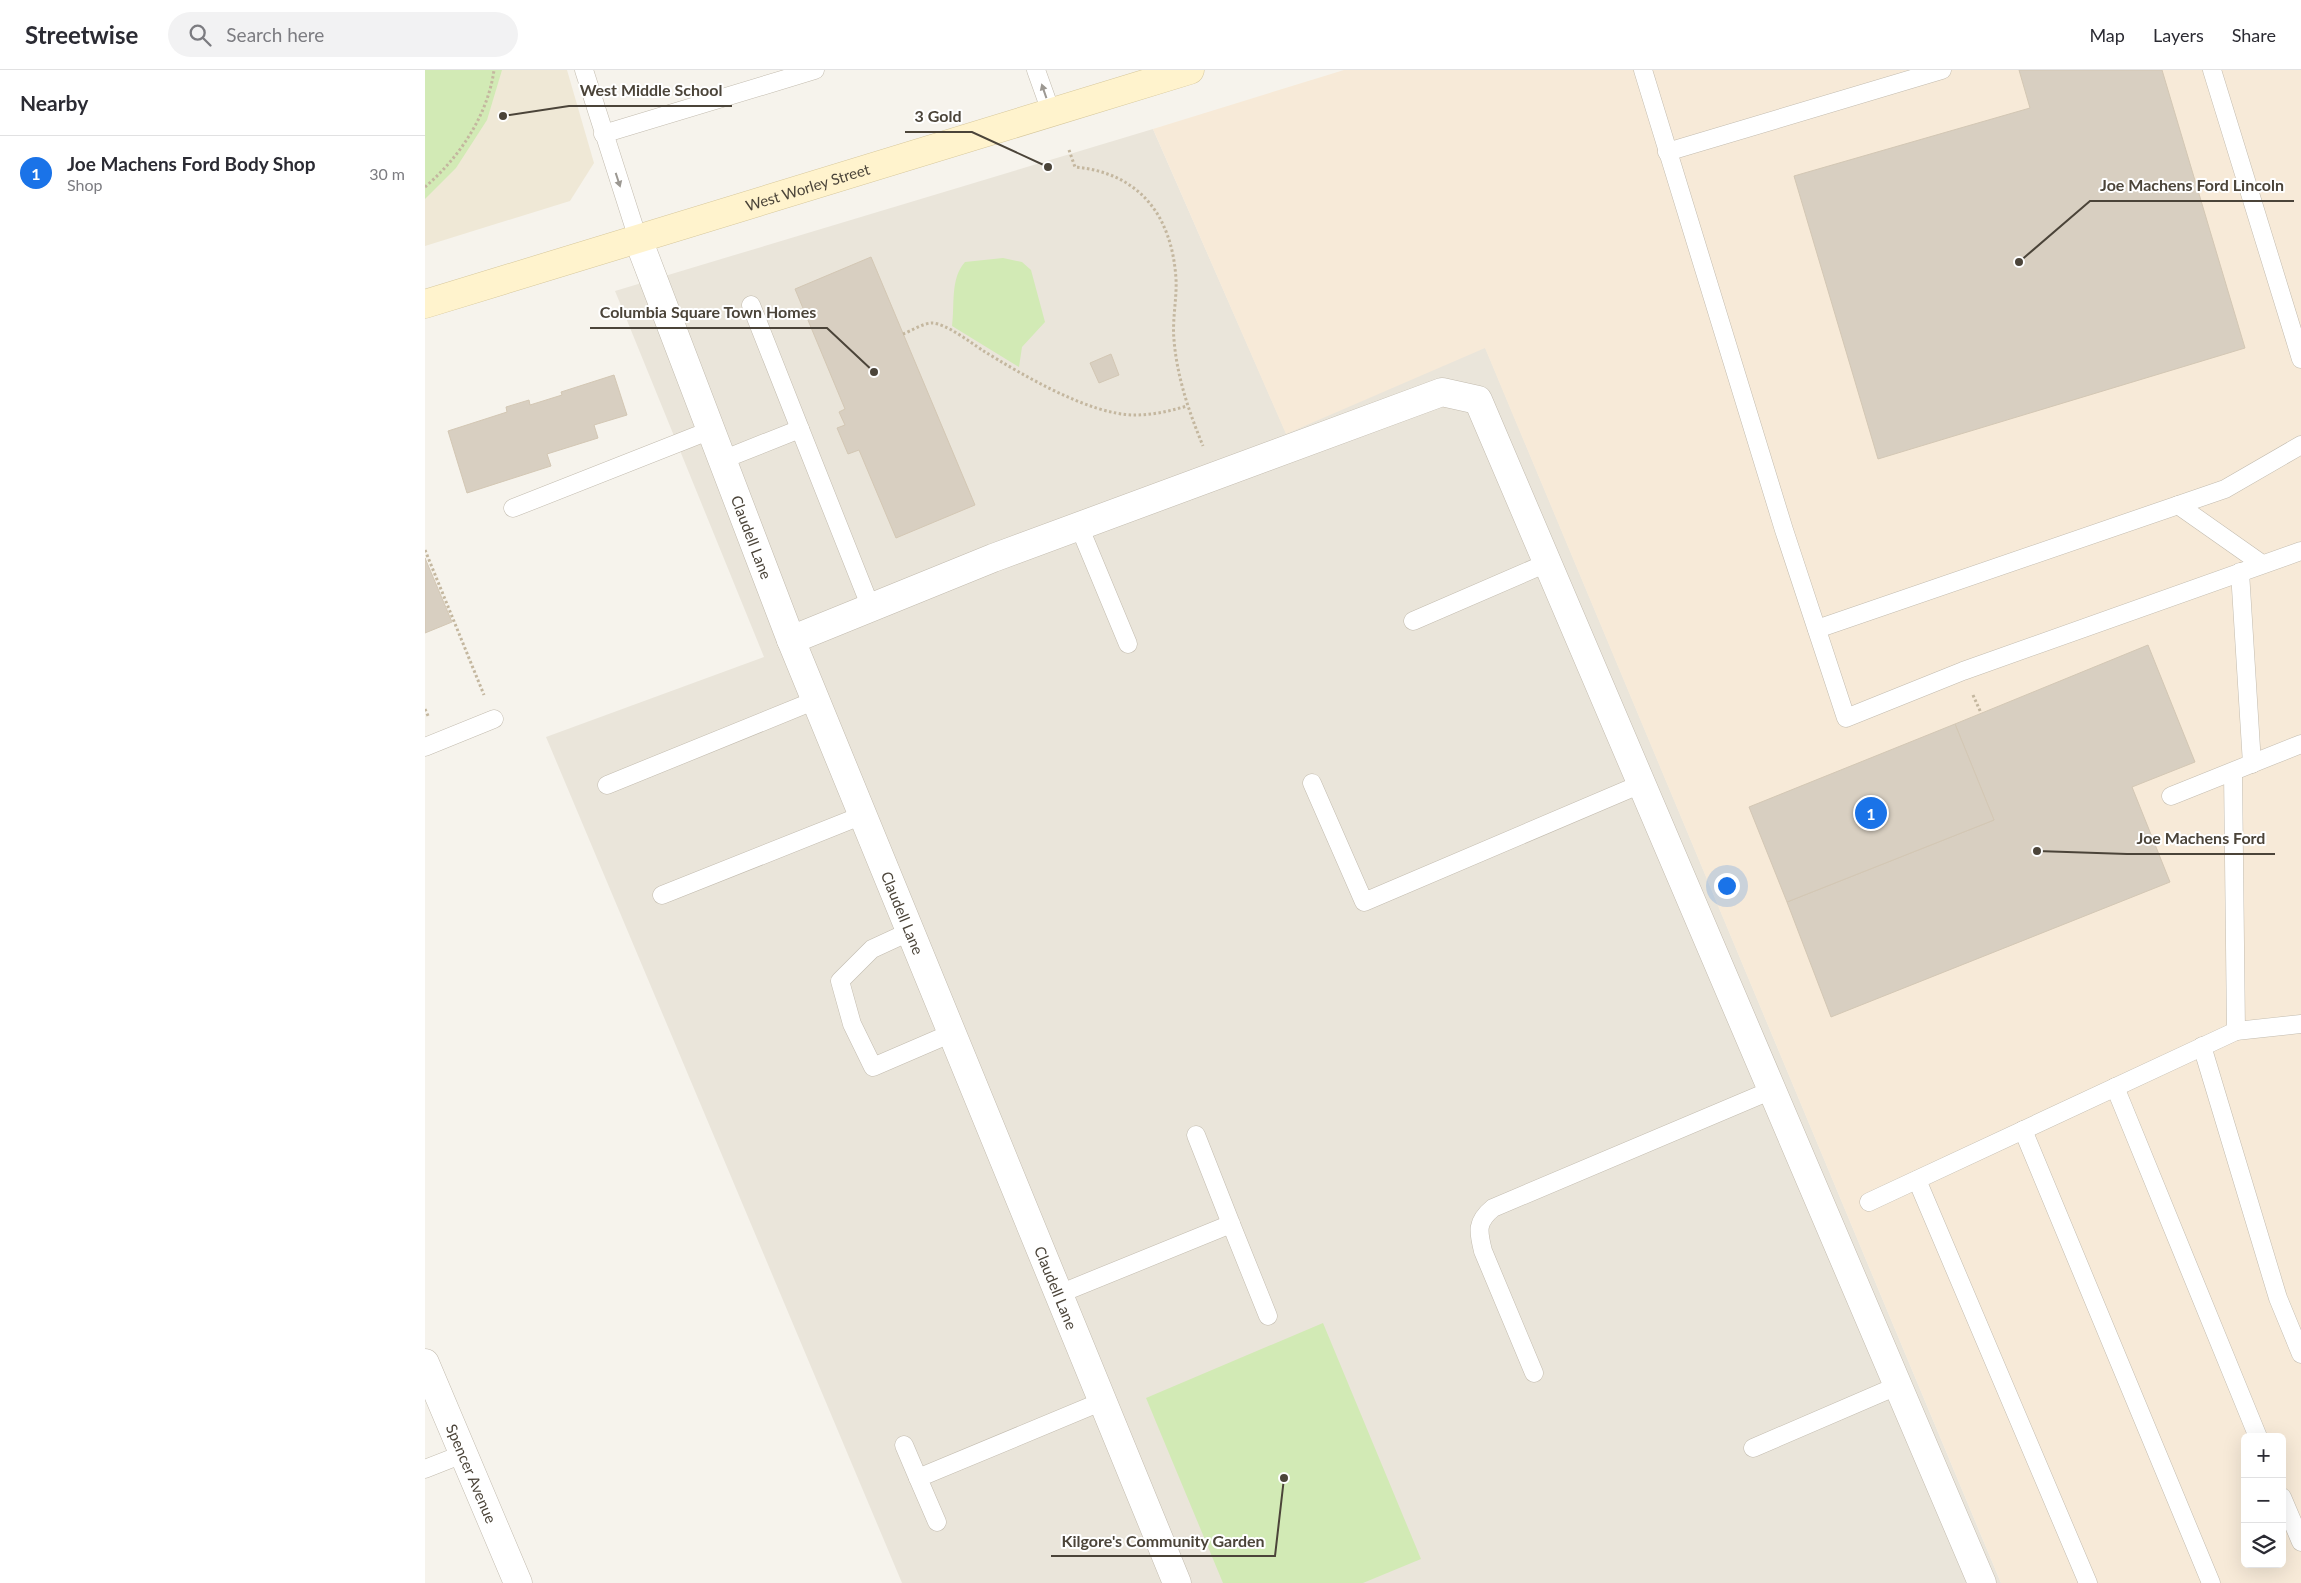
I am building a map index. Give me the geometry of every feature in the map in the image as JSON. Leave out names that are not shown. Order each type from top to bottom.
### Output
[{"type":"street","name":"West Worley Street","points":[[425,304],[1190,70]]},
{"type":"street","name":"Claudell Lane","points":[[638,239],[791,640],[1177,1583]]},
{"type":"street","points":[[791,640],[993,558],[1442,392],[1478,400],[1981,1583]]},
{"type":"street","name":"Spencer Avenue","points":[[425,1364],[518,1583]]},
{"type":"lane","points":[[584,70],[638,239]]},
{"type":"lane","points":[[603,134],[815,70]]},
{"type":"lane","points":[[1036,70],[1051,112]]},
{"type":"lane","points":[[1643,70],[1784,530],[1846,718],[1963,671],[2301,551]]},
{"type":"lane","points":[[1667,152],[1942,70]]},
{"type":"lane","points":[[2212,70],[2301,359]]},
{"type":"lane","points":[[751,305],[871,608]]},
{"type":"lane","points":[[722,460],[800,429]]},
{"type":"lane","points":[[513,508],[711,430]]},
{"type":"lane","points":[[1817,629],[2225,489],[2301,445]]},
{"type":"lane","points":[[2178,505],[2262,564]]},
{"type":"lane","points":[[1079,526],[1128,644]]},
{"type":"lane","points":[[1413,622],[1547,563]]},
{"type":"lane","points":[[2240,572],[2252,764]]},
{"type":"lane","points":[[607,785],[816,700]]},
{"type":"lane","points":[[425,748],[494,719]]},
{"type":"lane","points":[[2171,796],[2301,744]]},
{"type":"lane","points":[[2233,772],[2236,1031]]},
{"type":"lane","points":[[1312,783],[1364,902],[1641,784]]},
{"type":"lane","points":[[662,895],[863,815]]},
{"type":"lane","points":[[911,931],[871,949],[840,981],[852,1024],[873,1066],[952,1033]]},
{"type":"lane","points":[[1869,1202],[2236,1031],[2301,1024]]},
{"type":"lane","points":[[2202,1046],[2278,1298],[2301,1354]]},
{"type":"lane","points":[[2115,1087],[2256,1433]]},
{"type":"lane","points":[[1534,1373],[1483,1251],[1480,1223],[1485,1214],[1493,1208],[1772,1090]]},
{"type":"lane","points":[[2023,1130],[2211,1583]]},
{"type":"lane","points":[[1196,1135],[1268,1316]]},
{"type":"lane","points":[[1917,1180],[2088,1583]]},
{"type":"lane","points":[[1059,1294],[1231,1224]]},
{"type":"lane","points":[[1753,1448],[1897,1386]]},
{"type":"lane","points":[[918,1478],[1103,1401]]},
{"type":"lane","points":[[904,1445],[937,1522]]},
{"type":"lane","points":[[425,1469],[463,1454]]},
{"type":"lane","points":[[2286,1506],[2301,1542]]},
{"type":"path","points":[[425,187],[448,164],[476,123],[485,104],[494,70]]},
{"type":"path","points":[[1069,150],[1075,167],[1091,169],[1110,175],[1138,191],[1154,208],[1166,229],[1172,250],[1176,280],[1174,338],[1187,406],[1216,476]]},
{"type":"path","points":[[903,334],[931,323],[945,327],[1012,368],[1081,402],[1109,412],[1133,415],[1153,414],[1187,406]]},
{"type":"path","points":[[425,550],[494,719]]},
{"type":"shaded area","points":[[425,70],[567,70],[594,163],[570,201],[425,246]]},
{"type":"shaded area","points":[[1344,70],[2301,70],[2301,1583],[2001,1583],[1485,348],[1286,434],[1153,129]]},
{"type":"shaded area","points":[[1153,129],[1286,433],[1485,347],[2001,1583],[902,1583],[546,737],[764,657],[615,291]]},
{"type":"green space","points":[[425,70],[502,70],[487,120],[456,168],[425,199]]},
{"type":"green space","points":[[1003,258],[1022,262],[1031,270],[1045,322],[1022,347],[1019,367],[952,326],[955,284],[960,269],[965,262]]},
{"type":"green space","points":[[1323,1323],[1421,1559],[1363,1583],[1223,1583],[1146,1398]]},
{"type":"building","points":[[2019,70],[2162,70],[2245,348],[1878,459],[1794,176],[2030,108]]},
{"type":"building","points":[[871,257],[975,505],[896,538],[859,450],[848,454],[837,428],[845,425],[839,412],[845,409],[795,289]]},
{"type":"building","points":[[1111,354],[1119,375],[1099,383],[1090,363]]},
{"type":"building","points":[[614,375],[627,415],[594,425],[598,438],[547,454],[551,466],[467,493],[448,431],[507,412],[506,407],[529,400],[530,405],[562,395],[561,392]]},
{"type":"building","points":[[425,558],[452,622],[425,633]]},
{"type":"building","points":[[2148,645],[2195,762],[2132,787],[2170,882],[1831,1017],[1787,902],[1994,820],[1955,724]]},
{"type":"building","points":[[1955,724],[1994,820],[1787,902],[1749,807]]},
{"type":"place","name":"West Middle School","points":[[503,116]]},
{"type":"place","name":"3 Gold","points":[[1048,167]]},
{"type":"place","name":"Joe Machens Ford Lincoln","points":[[2019,262]]},
{"type":"place","name":"Columbia Square Town Homes","points":[[874,372]]},
{"type":"place","name":"Joe Machens Ford Body Shop","points":[[1871,813]]},
{"type":"place","name":"Joe Machens Ford","points":[[2037,851]]},
{"type":"place","name":"Kilgore's Community Garden","points":[[1284,1478]]}]
